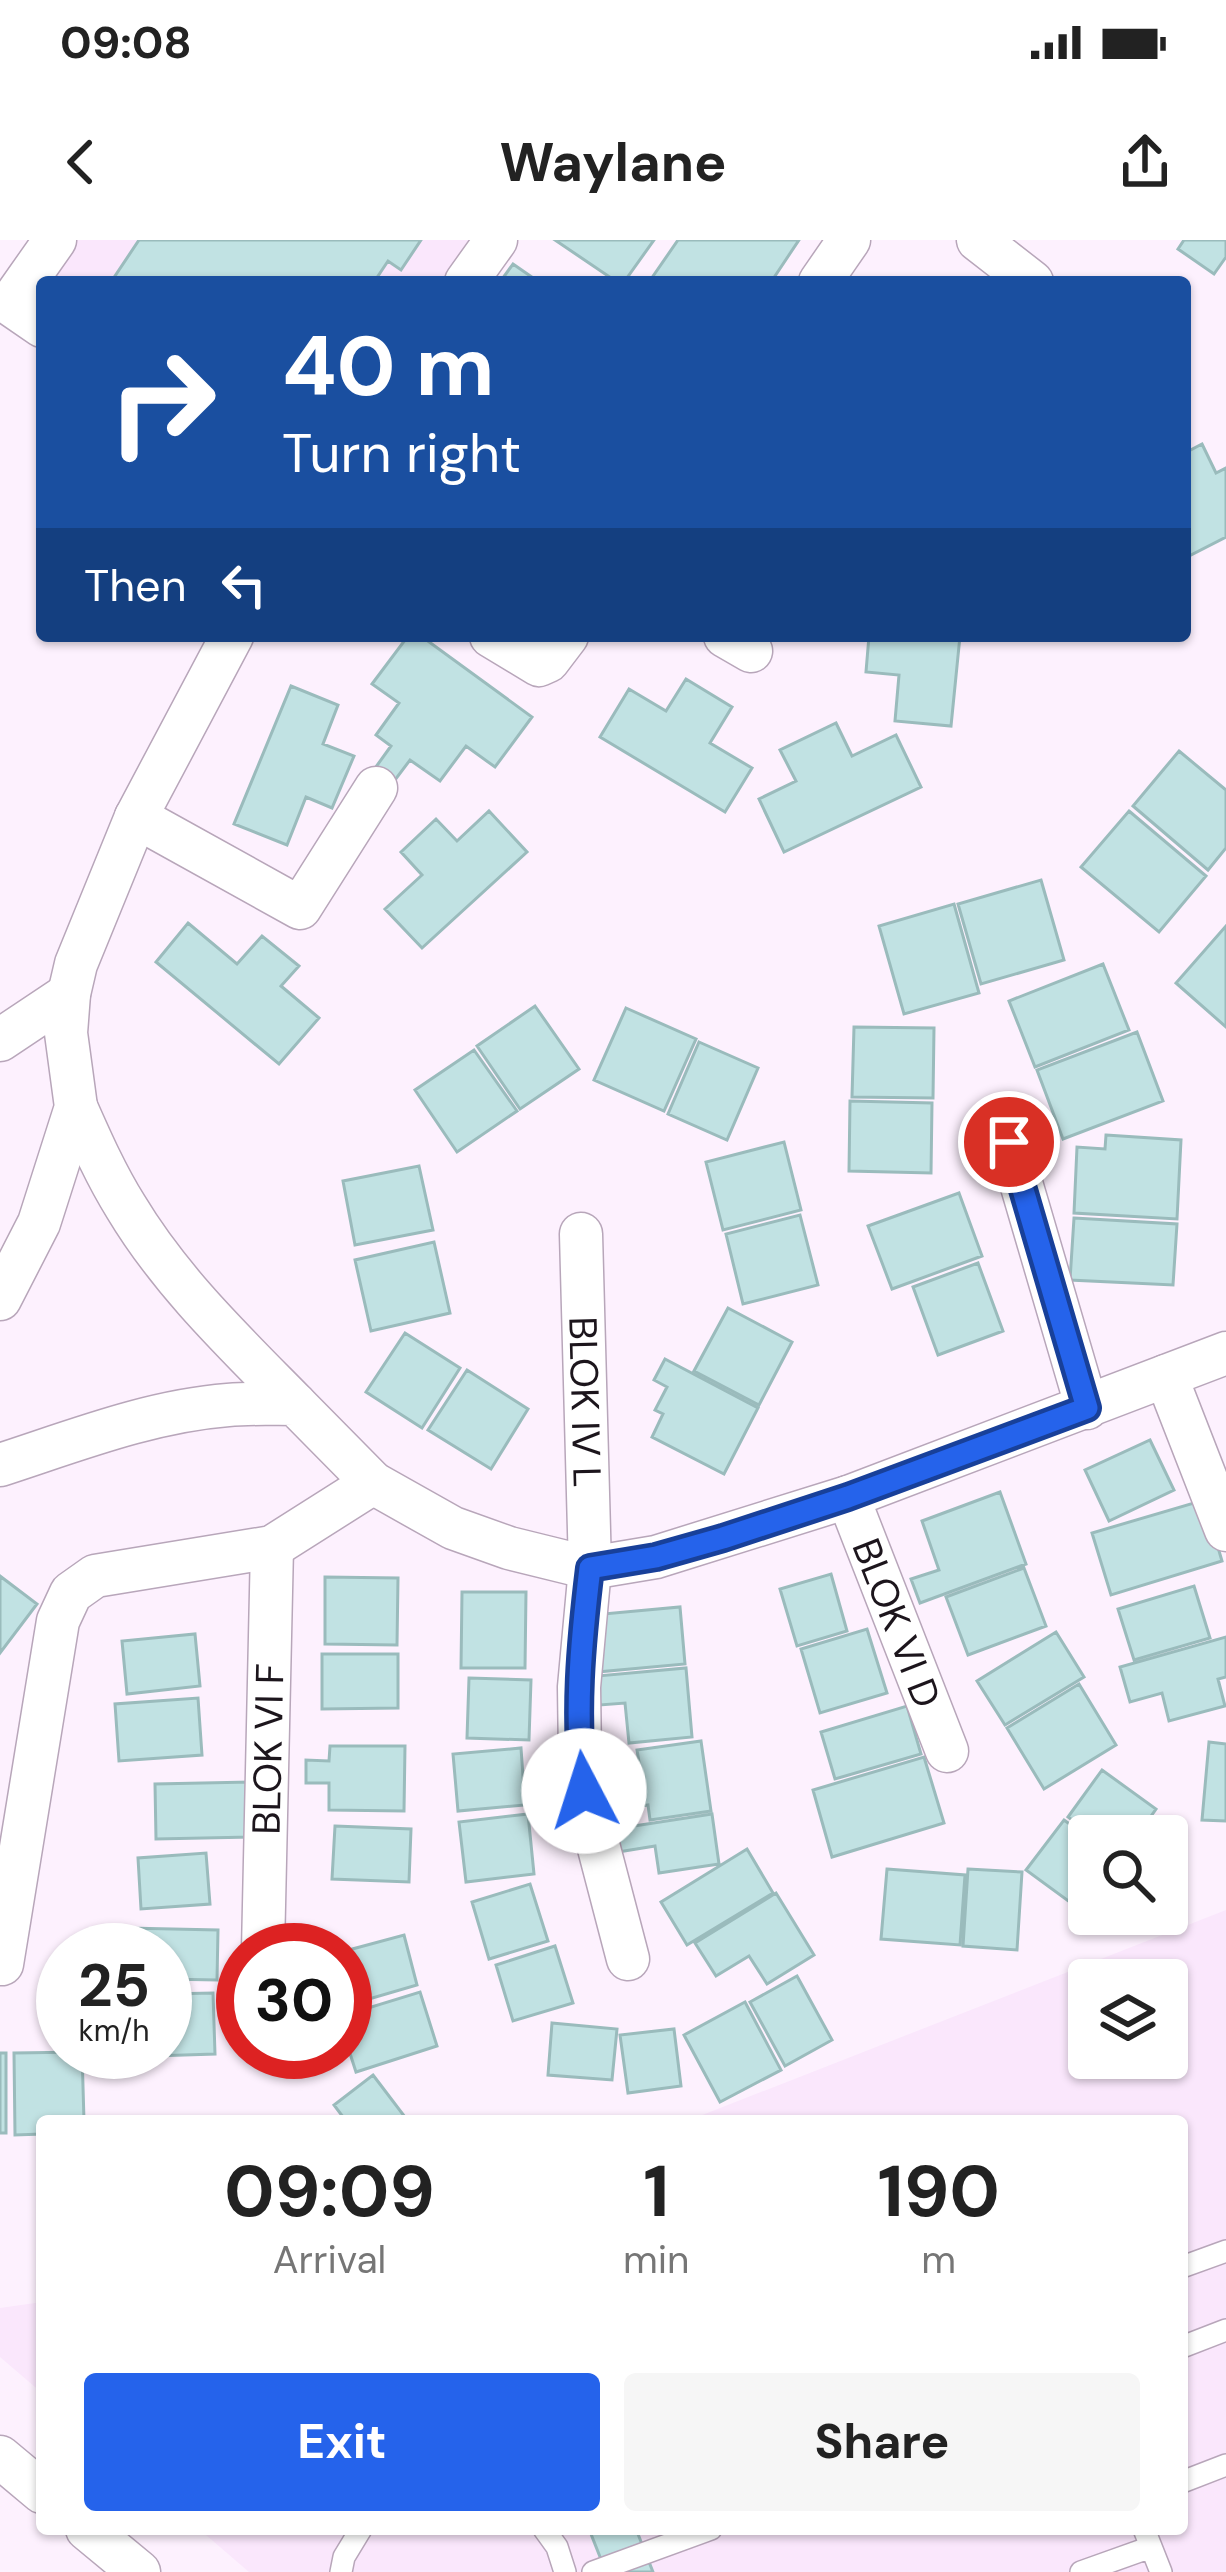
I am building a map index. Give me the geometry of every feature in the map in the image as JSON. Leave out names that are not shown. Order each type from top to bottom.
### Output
[{"type":"street","points":[[17,309],[55,240]]},
{"type":"street","points":[[470,276],[496,240]]},
{"type":"street","points":[[824,276],[849,240]]},
{"type":"street","points":[[977,240],[1024,276]]},
{"type":"street","points":[[229,642],[136,818],[76,964],[66,1033],[76,1107],[102,1165],[158,1254],[204,1311],[373,1484],[453,1528],[590,1568],[656,1557],[848,1497],[1226,1353]]},
{"type":"street","points":[[501,642],[539,665],[562,642]]},
{"type":"street","points":[[136,818],[300,908],[376,788]]},
{"type":"street","points":[[0,1040],[69,994]]},
{"type":"street","points":[[0,1300],[39,1223],[76,1107]]},
{"type":"street","points":[[1009,1142],[1087,1408]]},
{"type":"street","name":"BLOK IV L","points":[[581,1234],[590,1568],[579,1687],[580,1757],[584,1791],[628,1959]]},
{"type":"street","points":[[1166,1376],[1226,1530]]},
{"type":"street","points":[[0,1465],[178,1412],[295,1404]]},
{"type":"street","points":[[2,1964],[58,1621],[71,1593],[94,1576],[272,1547],[373,1484]]},
{"type":"street","name":"BLOK VI D","points":[[848,1497],[947,1751]]},
{"type":"street","name":"BLOK VI F","points":[[264,1923],[272,1547]]},
{"type":"street","points":[[0,2457],[36,2487]]},
{"type":"street","points":[[94,2535],[139,2572]]},
{"type":"lane","points":[[1188,2265],[1226,2251]]},
{"type":"lane","points":[[1188,2345],[1226,2330]]},
{"type":"lane","points":[[1188,2480],[1226,2465]]},
{"type":"lane","points":[[341,2572],[357,2535]]},
{"type":"lane","points":[[549,2535],[565,2572]]},
{"type":"lane","points":[[593,2572],[695,2535]]},
{"type":"lane","points":[[1081,2572],[1148,2538],[1161,2572]]},
{"type":"shaded area","points":[[54,240],[468,240],[444,276],[36,276],[36,325],[9,305]]},
{"type":"shaded area","points":[[1226,1910],[1226,2572],[249,2572],[206,2535],[1188,2535],[1188,2115],[702,2115],[1068,1972],[1068,2079],[1188,2079],[1188,1959],[1101,1959],[1162,1935],[1188,1935],[1188,1925]]},
{"type":"shaded area","points":[[36,2303],[36,2388],[0,2357],[0,2308]]},
{"type":"building","points":[[139,240],[421,240],[401,270],[388,261],[378,276],[115,276]]},
{"type":"building","points":[[555,240],[654,240],[628,276],[608,276]]},
{"type":"building","points":[[678,240],[799,240],[775,276],[653,276]]},
{"type":"building","points":[[1184,240],[1226,240],[1226,257],[1214,274],[1178,249]]},
{"type":"building","points":[[513,264],[530,276],[504,276]]},
{"type":"building","points":[[1202,444],[1216,473],[1226,468],[1226,537],[1191,555],[1191,450]]},
{"type":"building","points":[[404,642],[429,642],[532,717],[495,767],[466,746],[440,781],[410,760],[392,784],[373,771],[391,746],[376,735],[399,703],[372,684]]},
{"type":"building","points":[[868,642],[959,642],[951,726],[895,721],[899,675],[866,672]]},
{"type":"building","points":[[686,679],[732,707],[710,743],[752,768],[725,812],[600,737],[629,689],[666,711]]},
{"type":"building","points":[[291,686],[338,705],[323,744],[354,756],[332,808],[306,797],[287,845],[234,824]]},
{"type":"building","points":[[836,723],[852,756],[896,735],[921,787],[784,852],[759,799],[796,781],[780,750]]},
{"type":"building","points":[[1179,751],[1226,790],[1226,848],[1208,870],[1133,806]]},
{"type":"building","points":[[489,811],[527,852],[422,948],[385,909],[422,875],[401,852],[436,819],[457,841]]},
{"type":"building","points":[[1129,811],[1206,876],[1159,932],[1081,867]]},
{"type":"building","points":[[1041,880],[1064,960],[981,984],[958,904]]},
{"type":"building","points":[[954,904],[979,993],[904,1014],[879,926]]},
{"type":"building","points":[[188,923],[237,964],[262,936],[299,966],[281,986],[319,1018],[279,1064],[156,962]]},
{"type":"building","points":[[1226,926],[1226,1027],[1176,983]]},
{"type":"building","points":[[1103,964],[1129,1030],[1035,1067],[1009,1001]]},
{"type":"building","points":[[535,1006],[579,1069],[520,1109],[477,1046]]},
{"type":"building","points":[[626,1008],[696,1039],[664,1111],[594,1080]]},
{"type":"building","points":[[854,1027],[934,1028],[933,1098],[852,1097]]},
{"type":"building","points":[[1137,1032],[1163,1101],[1063,1139],[1037,1070]]},
{"type":"building","points":[[699,1042],[758,1068],[727,1140],[668,1114]]},
{"type":"building","points":[[474,1050],[517,1111],[457,1152],[415,1090]]},
{"type":"building","points":[[850,1101],[932,1103],[931,1173],[849,1171]]},
{"type":"building","points":[[1106,1135],[1181,1140],[1177,1219],[1074,1213],[1077,1147],[1105,1149]]},
{"type":"building","points":[[784,1142],[801,1210],[723,1230],[706,1162]]},
{"type":"building","points":[[419,1166],[433,1230],[355,1245],[343,1181]]},
{"type":"building","points":[[959,1193],[982,1256],[892,1289],[868,1226]]},
{"type":"building","points":[[800,1215],[818,1285],[743,1304],[726,1234]]},
{"type":"building","points":[[1074,1218],[1177,1224],[1173,1285],[1070,1280]]},
{"type":"building","points":[[434,1242],[450,1313],[371,1331],[355,1260]]},
{"type":"building","points":[[978,1263],[1003,1331],[938,1355],[913,1287]]},
{"type":"building","points":[[728,1308],[792,1342],[759,1405],[694,1371]]},
{"type":"building","points":[[405,1333],[460,1368],[422,1428],[366,1392]]},
{"type":"building","points":[[665,1359],[758,1408],[724,1474],[652,1437],[663,1414],[655,1410],[667,1387],[654,1380]]},
{"type":"building","points":[[467,1370],[528,1409],[491,1469],[428,1430]]},
{"type":"building","points":[[1150,1440],[1174,1490],[1109,1521],[1085,1470]]},
{"type":"building","points":[[1000,1492],[1026,1564],[920,1603],[911,1579],[939,1570],[922,1521]]},
{"type":"building","points":[[1204,1500],[1222,1561],[1111,1595],[1092,1533]]},
{"type":"building","points":[[1024,1568],[1046,1626],[968,1655],[946,1597]]},
{"type":"building","points":[[831,1574],[847,1631],[797,1646],[780,1589]]},
{"type":"building","points":[[0,1576],[37,1604],[0,1653]]},
{"type":"building","points":[[325,1577],[398,1578],[397,1645],[325,1644]]},
{"type":"building","points":[[1194,1586],[1210,1638],[1134,1660],[1118,1609]]},
{"type":"building","points":[[462,1592],[526,1592],[525,1668],[461,1668]]},
{"type":"building","points":[[680,1607],[685,1664],[597,1672],[592,1615]]},
{"type":"building","points":[[867,1629],[887,1693],[820,1713],[801,1649]]},
{"type":"building","points":[[1056,1632],[1084,1677],[1005,1725],[977,1681]]},
{"type":"building","points":[[195,1634],[200,1686],[127,1694],[122,1641]]},
{"type":"building","points":[[1226,1637],[1226,1677],[1218,1679],[1225,1706],[1169,1721],[1162,1693],[1130,1702],[1120,1667]]},
{"type":"building","points":[[322,1654],[398,1654],[398,1708],[322,1709]]},
{"type":"building","points":[[686,1668],[692,1737],[629,1743],[625,1703],[600,1705],[597,1676]]},
{"type":"building","points":[[469,1678],[531,1680],[529,1740],[467,1738]]},
{"type":"building","points":[[1079,1684],[1116,1745],[1044,1789],[1007,1728]]},
{"type":"building","points":[[198,1698],[202,1755],[119,1761],[115,1704]]},
{"type":"building","points":[[907,1706],[921,1754],[835,1779],[821,1732]]},
{"type":"building","points":[[701,1741],[711,1811],[650,1820],[648,1805],[615,1810],[612,1791],[643,1786],[637,1750]]},
{"type":"building","points":[[1209,1742],[1226,1744],[1226,1821],[1202,1820]]},
{"type":"building","points":[[330,1746],[405,1746],[404,1811],[329,1810],[329,1783],[306,1783],[306,1760],[329,1761]]},
{"type":"building","points":[[521,1748],[525,1805],[458,1811],[453,1754]]},
{"type":"building","points":[[924,1757],[944,1823],[832,1857],[813,1790]]},
{"type":"building","points":[[1102,1770],[1156,1809],[1152,1815],[1069,1815]]},
{"type":"building","points":[[250,1782],[251,1837],[156,1839],[155,1784]]},
{"type":"building","points":[[528,1814],[534,1874],[466,1882],[459,1822]]},
{"type":"building","points":[[712,1814],[719,1864],[659,1873],[655,1846],[612,1853],[608,1830]]},
{"type":"building","points":[[1064,1820],[1068,1823],[1068,1901],[1026,1870]]},
{"type":"building","points":[[335,1826],[411,1829],[409,1882],[332,1879]]},
{"type":"building","points":[[747,1849],[773,1893],[687,1945],[661,1902]]},
{"type":"building","points":[[206,1853],[210,1904],[141,1909],[138,1858]]},
{"type":"building","points":[[887,1869],[965,1875],[960,1945],[881,1939]]},
{"type":"building","points":[[968,1869],[1022,1872],[1017,1950],[963,1946]]},
{"type":"building","points":[[530,1884],[548,1941],[489,1959],[472,1902]]},
{"type":"building","points":[[776,1893],[814,1955],[767,1984],[749,1956],[716,1976],[695,1943]]},
{"type":"building","points":[[192,1929],[216,1930],[216,1980],[192,1980]]},
{"type":"building","points":[[404,1935],[417,1985],[372,1998],[372,1944]]},
{"type":"building","points":[[555,1946],[573,2003],[513,2021],[496,1965]]},
{"type":"building","points":[[797,1976],[832,2040],[785,2066],[750,2002]]},
{"type":"building","points":[[420,1992],[437,2046],[372,2067],[372,2007]]},
{"type":"building","points":[[192,1993],[213,1993],[215,2054],[192,2055]]},
{"type":"building","points":[[745,2002],[781,2070],[720,2102],[684,2035]]},
{"type":"building","points":[[552,2023],[617,2029],[612,2080],[548,2075]]},
{"type":"building","points":[[674,2029],[681,2086],[628,2093],[620,2035]]},
{"type":"building","points":[[0,2053],[6,2053],[6,2133],[0,2133]]},
{"type":"building","points":[[14,2053],[36,2053],[36,2079],[83,2079],[84,2115],[36,2115],[36,2134],[15,2135]]},
{"type":"building","points":[[373,2075],[403,2115],[342,2115],[334,2105]]},
{"type":"building","points":[[591,2535],[638,2535],[653,2572],[606,2572]]},
{"type":"route","points":[[584,1791],[579,1687],[590,1568],[656,1557],[723,1538],[1087,1408],[1009,1142]]}]
